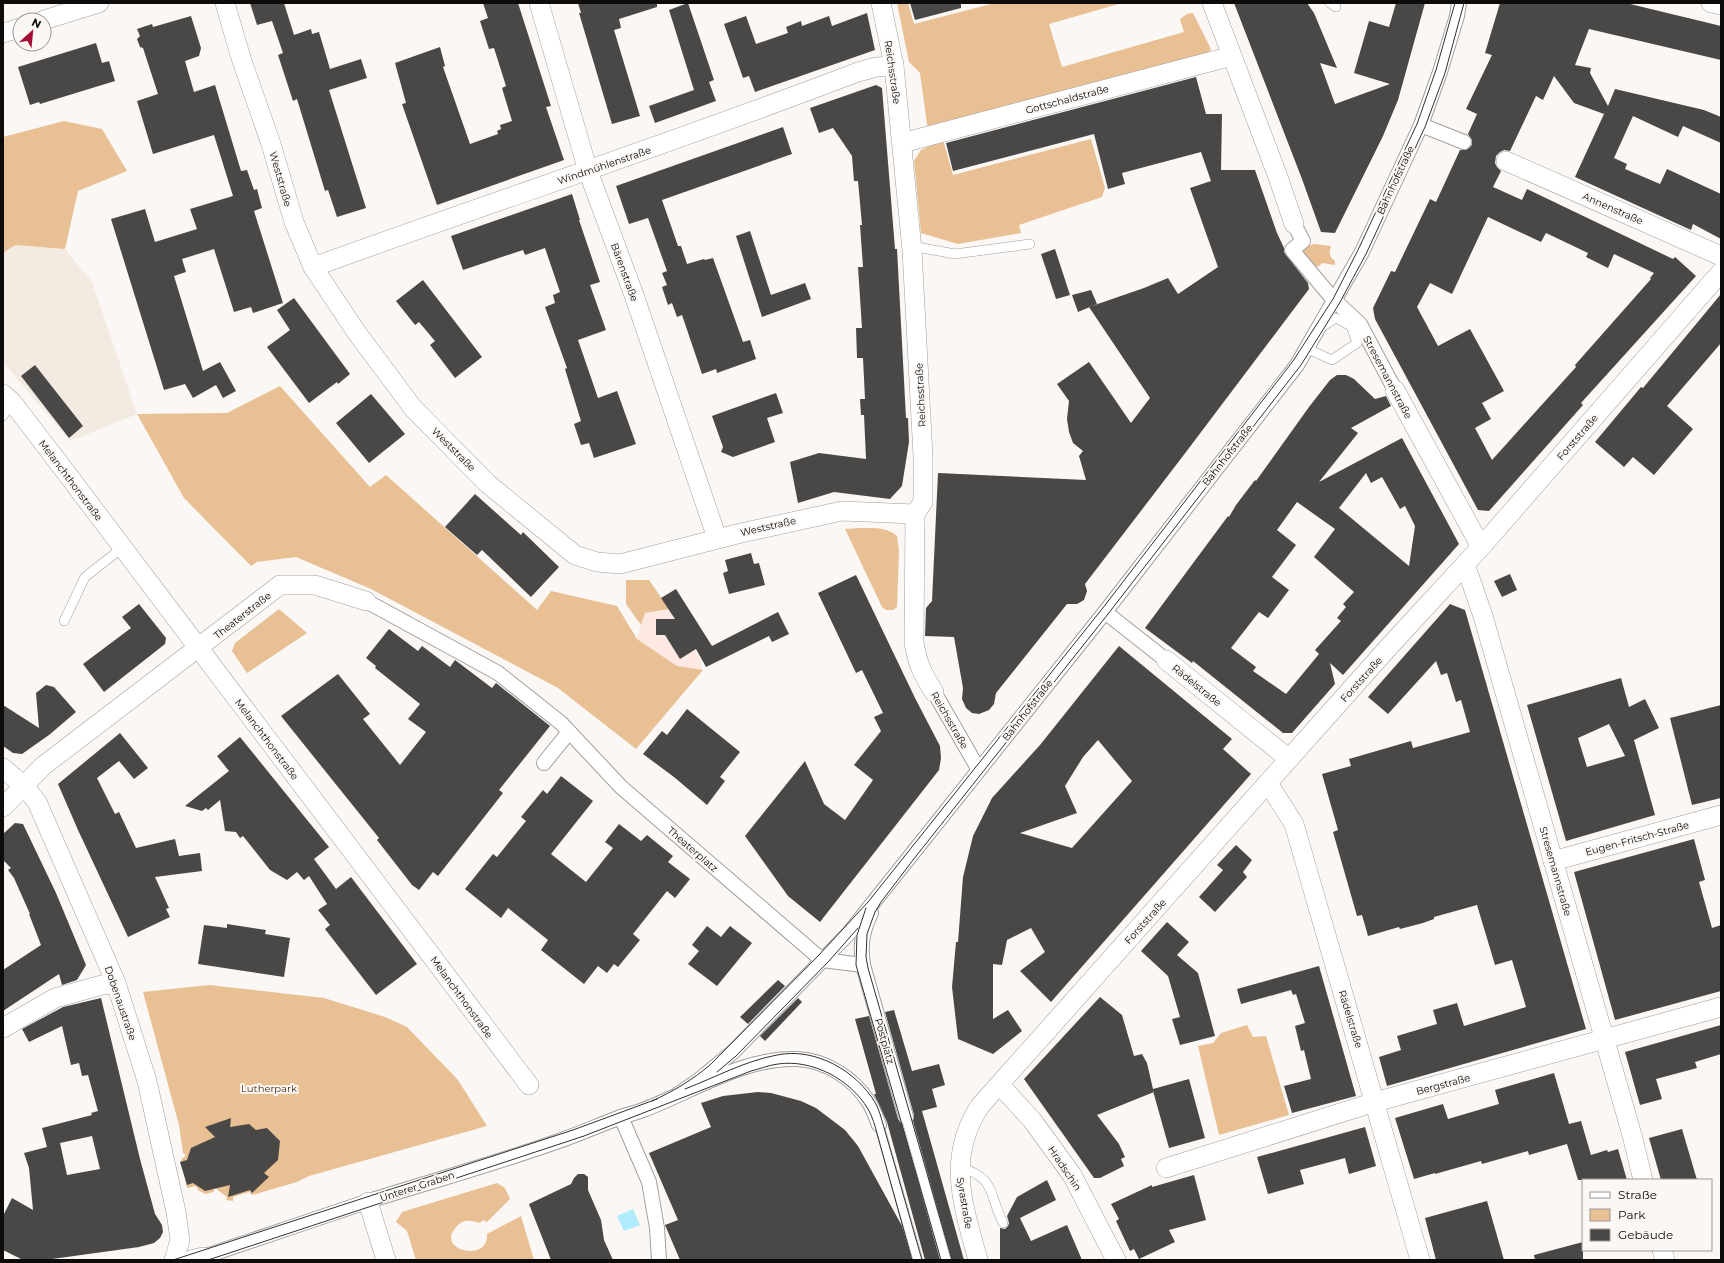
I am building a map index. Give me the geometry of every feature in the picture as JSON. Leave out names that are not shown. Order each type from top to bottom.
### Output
[{"type":"street","points":[[52,18],[99,3]]},
{"type":"street","name":"Weststraße","points":[[226,3],[241,58],[271,144],[294,222],[313,267],[357,333],[413,408],[488,484],[575,555],[596,562],[620,564],[717,538],[842,510],[915,514]]},
{"type":"street","name":"Bärenstraße","points":[[539,3],[588,171],[636,303],[717,538]]},
{"type":"street","name":"Reichsstraße","points":[[881,3],[894,66],[902,143],[911,246],[923,456],[923,502],[915,514],[914,642],[918,662],[979,770]]},
{"type":"street","points":[[1212,3],[1294,224]]},
{"type":"street","name":"Bahnhofstraße","points":[[909,858],[1105,612],[1308,349],[1362,252],[1421,125],[1440,72],[1457,16],[1459,3]]},
{"type":"street","points":[[1711,3],[1721,5]]},
{"type":"street","name":"Gottschaldstraße","points":[[902,143],[1232,56]]},
{"type":"street","name":"Windmühlenstraße","points":[[313,267],[495,202],[588,171],[858,72],[876,67],[894,66]]},
{"type":"street","points":[[1421,125],[1464,142]]},
{"type":"street","name":"Annenstraße","points":[[1506,161],[1721,256]]},
{"type":"street","name":"Stresemannstraße","points":[[1294,224],[1303,240],[1292,250],[1335,301],[1360,324],[1481,548]]},
{"type":"street","name":"Forststraße","points":[[1000,1085],[1289,759],[1481,548],[1721,272]]},
{"type":"street","name":"Melanchthonstraße","points":[[6,404],[122,548],[199,648],[529,1085]]},
{"type":"street","name":"Stresemannstraße","points":[[1465,564],[1483,616],[1643,1179]]},
{"type":"street","name":"Theaterstraße","points":[[3,807],[43,766],[280,585],[315,584],[366,601],[498,673],[561,723],[569,732]]},
{"type":"street","name":"Rädelstraße","points":[[1105,612],[1289,759]]},
{"type":"street","points":[[544,763],[569,732]]},
{"type":"street","name":"Theaterplatz","points":[[569,732],[621,787],[822,960]]},
{"type":"street","name":"Dobenaustraße","points":[[3,768],[24,786],[37,802],[103,950],[116,983],[147,1081],[176,1212],[180,1240],[174,1260]]},
{"type":"street","name":"Rädelstraße","points":[[1268,783],[1294,824],[1420,1260]]},
{"type":"street","name":"Eugen-Fritsch-Straße","points":[[1553,861],[1721,815]]},
{"type":"street","name":"Postplatz","points":[[677,1095],[699,1080],[733,1052],[849,932],[909,858]]},
{"type":"street","name":"Postplatz","points":[[881,893],[865,924],[860,948],[863,965],[906,1117]]},
{"type":"street","points":[[822,960],[863,965]]},
{"type":"street","points":[[3,1028],[55,998],[102,985],[116,983]]},
{"type":"street","name":"Bergstraße","points":[[1166,1168],[1375,1102],[1721,1007]]},
{"type":"street","points":[[733,1052],[749,1067]]},
{"type":"street","name":"Postplatz","points":[[643,1110],[749,1067],[776,1060],[798,1059],[814,1062],[832,1069],[847,1079],[861,1091],[871,1106],[879,1125]]},
{"type":"street","name":"Syrastraße","points":[[978,1260],[962,1195],[959,1166],[962,1146],[971,1120],[980,1106],[1000,1085]]},
{"type":"street","name":"Hradschin","points":[[1000,1085],[1032,1120],[1072,1175],[1116,1260]]},
{"type":"street","name":"Unterer Graben","points":[[197,1258],[529,1151],[643,1110]]},
{"type":"street","points":[[621,1117],[649,1182],[657,1228],[659,1260]]},
{"type":"street","points":[[368,1202],[386,1260]]},
{"type":"lane","points":[[911,246],[955,254],[1030,244]]},
{"type":"lane","points":[[1308,349],[1332,360],[1357,343],[1351,326],[1336,318],[1320,328]]},
{"type":"lane","points":[[64,621],[85,577],[122,548]]},
{"type":"lane","points":[[906,1117],[946,1260]]},
{"type":"lane","points":[[879,1125],[918,1260]]},
{"type":"lane","points":[[959,1166],[975,1172],[986,1181],[1003,1224]]},
{"type":"shaded area","points":[[15,245],[65,249],[92,282],[137,414],[70,441],[3,362],[3,253]]},
{"type":"shaded area","points":[[669,609],[699,657],[703,670],[677,666],[637,639],[645,613]]},
{"type":"green space","points":[[897,3],[908,3],[914,24],[995,3],[1122,3],[1049,24],[1062,67],[1184,32],[1180,19],[1187,14],[1193,13],[1211,49],[1207,55],[928,131],[920,73],[909,62]]},
{"type":"green space","points":[[64,121],[102,129],[127,171],[78,191],[65,249],[15,245],[3,253],[3,137]]},
{"type":"green space","points":[[1091,139],[1105,188],[1102,197],[1019,225],[1021,233],[958,244],[921,233],[914,161],[921,150],[943,140],[953,175]]},
{"type":"green space","points":[[1314,244],[1331,246],[1330,255],[1335,261],[1335,265],[1322,263],[1319,266],[1311,268],[1299,249]]},
{"type":"green space","points":[[280,386],[370,487],[386,475],[537,610],[551,591],[617,606],[637,639],[677,666],[703,670],[636,749],[558,688],[371,589],[296,557],[257,562],[251,566],[184,498],[137,414],[227,413]]},
{"type":"green space","points":[[861,528],[885,530],[897,536],[899,551],[897,607],[893,610],[886,610],[882,607],[845,529]]},
{"type":"green space","points":[[626,580],[649,580],[669,609],[645,613],[641,625],[626,604]]},
{"type":"green space","points":[[279,609],[307,633],[247,673],[232,651],[235,643]]},
{"type":"green space","name":"Lutherpark","points":[[209,985],[324,998],[385,1017],[407,1027],[458,1080],[487,1126],[309,1176],[297,1182],[252,1195],[249,1192],[233,1197],[233,1201],[226,1200],[227,1197],[215,1188],[213,1192],[205,1194],[198,1190],[196,1186],[187,1188],[181,1160],[186,1155],[183,1153],[179,1125],[143,992]]},
{"type":"green space","points":[[1247,1025],[1253,1037],[1266,1036],[1289,1115],[1219,1135],[1198,1046],[1213,1043],[1221,1033]]},
{"type":"green space","points":[[497,1183],[505,1188],[510,1199],[487,1222],[483,1220],[480,1223],[467,1221],[459,1224],[452,1235],[452,1242],[457,1247],[464,1250],[472,1251],[480,1248],[486,1243],[487,1234],[521,1216],[534,1260],[416,1260],[407,1231],[396,1222],[402,1212]]},
{"type":"water","points":[[633,1209],[640,1225],[624,1231],[617,1216]]},
{"type":"building","points":[[250,3],[284,3],[294,35],[311,29],[312,34],[319,32],[330,69],[361,59],[367,78],[329,90],[366,208],[337,217],[328,190],[325,191],[297,99],[293,101],[278,55],[283,53],[272,21],[257,25]]},
{"type":"building","points":[[483,3],[518,3],[551,106],[546,107],[564,160],[437,205],[402,104],[406,103],[395,63],[440,47],[445,66],[443,67],[470,144],[498,134],[497,131],[501,129],[500,125],[512,121],[502,88],[506,86],[494,48],[489,49],[480,21],[488,18]]},
{"type":"building","points":[[578,3],[657,3],[657,7],[619,19],[621,28],[614,30],[640,116],[612,124],[579,13],[581,13]]},
{"type":"building","points":[[688,3],[714,80],[709,82],[716,101],[655,123],[649,106],[694,90],[669,10]]},
{"type":"building","points":[[910,3],[961,3],[961,8],[915,20]]},
{"type":"building","points":[[1234,3],[1307,3],[1314,13],[1337,68],[1320,63],[1335,104],[1390,84],[1354,73],[1369,21],[1389,27],[1396,3],[1425,3],[1398,100],[1383,136],[1335,233],[1321,232]]},
{"type":"building","points":[[1500,3],[1626,3],[1721,26],[1721,60],[1589,29],[1575,65],[1591,68],[1590,73],[1608,106],[1615,89],[1704,110],[1721,117],[1721,143],[1683,126],[1678,137],[1633,116],[1614,158],[1627,164],[1625,169],[1660,184],[1667,169],[1721,194],[1721,239],[1693,224],[1691,230],[1575,177],[1604,114],[1574,103],[1554,76],[1543,100],[1536,96],[1510,151],[1504,150],[1496,156],[1495,163],[1501,171],[1493,187],[1522,200],[1527,189],[1673,259],[1675,257],[1696,276],[1581,403],[1583,405],[1489,511],[1478,510],[1375,319],[1373,308],[1391,271],[1395,272],[1430,199],[1436,202],[1460,150],[1466,150],[1472,145],[1472,140],[1468,134],[1477,114],[1466,109],[1492,55],[1485,53]],"holes":[[[1488,217],[1541,242],[1546,233],[1588,253],[1586,257],[1608,268],[1614,254],[1654,273],[1650,278],[1651,279],[1575,365],[1576,367],[1492,460],[1475,428],[1491,419],[1482,403],[1504,391],[1470,329],[1438,346],[1417,307],[1430,283],[1452,294]]]},
{"type":"building","points":[[867,13],[875,50],[755,92],[749,76],[743,78],[724,24],[746,16],[756,44],[788,33],[786,27],[801,21],[802,26],[829,16],[832,26]]},
{"type":"building","points":[[191,16],[201,48],[199,56],[185,61],[194,92],[215,85],[241,171],[247,170],[254,190],[257,189],[262,208],[254,211],[283,303],[253,313],[251,307],[234,312],[214,249],[182,259],[186,272],[174,276],[203,371],[220,362],[236,391],[223,398],[216,385],[193,398],[185,384],[164,390],[111,219],[145,209],[155,242],[197,229],[190,209],[233,196],[214,135],[153,154],[137,101],[158,94],[143,48],[140,47],[137,39],[140,36],[137,29],[152,24],[153,27]]},
{"type":"building","points":[[96,43],[102,63],[109,61],[115,81],[40,104],[39,102],[30,105],[18,67]]},
{"type":"building","points":[[1196,77],[1206,114],[1222,114],[1221,170],[1255,170],[1277,233],[1284,248],[1284,252],[1308,283],[1309,289],[1085,584],[1087,591],[1084,600],[1077,604],[1067,604],[996,693],[994,704],[989,710],[979,714],[972,713],[966,708],[962,699],[963,688],[954,637],[925,636],[926,608],[932,601],[938,473],[1086,480],[1079,456],[1083,451],[1073,443],[1069,432],[1067,419],[1069,401],[1057,384],[1089,362],[1131,423],[1150,398],[1089,307],[1168,278],[1178,294],[1218,267],[1190,188],[1211,181],[1201,152],[1122,173],[1125,184],[1108,189],[1094,134],[953,171],[946,143]]},
{"type":"building","points":[[876,85],[882,88],[895,249],[897,249],[906,418],[908,418],[909,442],[902,486],[890,499],[834,492],[798,503],[790,462],[819,453],[866,459],[864,415],[861,415],[860,399],[865,399],[863,358],[857,358],[856,328],[862,328],[858,267],[863,267],[860,225],[862,225],[858,181],[854,181],[852,156],[833,128],[819,133],[810,108]]},
{"type":"building","points":[[783,127],[792,154],[662,200],[678,246],[681,246],[687,264],[713,258],[743,342],[750,340],[756,359],[717,373],[716,369],[702,374],[682,315],[677,317],[672,303],[668,305],[662,287],[667,285],[662,273],[667,271],[648,218],[629,224],[616,186]]},
{"type":"building","points":[[572,194],[579,220],[600,282],[590,285],[606,330],[578,340],[598,398],[617,391],[636,444],[594,458],[589,443],[581,445],[574,424],[581,421],[565,369],[567,368],[545,307],[555,303],[553,295],[560,292],[545,248],[525,255],[523,250],[463,270],[451,236]]},
{"type":"building","points":[[750,231],[771,295],[805,283],[811,299],[762,317],[736,236]]},
{"type":"building","points":[[1055,249],[1070,295],[1056,299],[1041,254]]},
{"type":"building","points":[[423,280],[482,357],[455,378],[430,345],[435,341],[419,322],[415,325],[396,301]]},
{"type":"building","points":[[1091,290],[1097,304],[1078,312],[1072,295]]},
{"type":"building","points":[[1721,294],[1721,343],[1667,406],[1693,429],[1654,475],[1633,457],[1624,467],[1595,442],[1641,387],[1643,388]]},
{"type":"building","points":[[294,298],[350,374],[338,384],[337,382],[309,403],[267,347],[290,330],[277,310]]},
{"type":"building","points":[[35,365],[83,426],[69,438],[21,376]]},
{"type":"building","points":[[1337,375],[1346,375],[1354,379],[1375,399],[1386,396],[1391,406],[1351,428],[1358,433],[1319,482],[1402,438],[1459,544],[1343,675],[1330,663],[1335,684],[1292,733],[1283,733],[1193,661],[1192,663],[1145,628],[1330,380]],"holes":[[[1366,473],[1371,483],[1382,477],[1400,509],[1405,506],[1415,526],[1409,566],[1339,508]],[[1297,502],[1335,529],[1314,557],[1354,592],[1343,604],[1346,607],[1337,618],[1341,621],[1315,650],[1319,654],[1286,694],[1253,671],[1256,667],[1231,648],[1259,612],[1268,618],[1289,590],[1272,577],[1296,545],[1277,530]]]},
{"type":"building","points":[[776,393],[783,413],[767,418],[775,442],[733,457],[721,452],[723,447],[712,416]]},
{"type":"building","points":[[371,394],[405,434],[369,463],[336,423]]},
{"type":"building","points":[[475,494],[521,535],[523,532],[559,567],[531,597],[482,550],[477,555],[445,527]]},
{"type":"building","points":[[751,553],[754,564],[759,563],[765,585],[729,594],[723,573],[728,571],[725,560]]},
{"type":"building","points":[[1510,574],[1517,590],[1502,597],[1494,581]]},
{"type":"building","points":[[856,575],[915,698],[940,746],[941,758],[939,770],[820,922],[788,896],[745,836],[805,761],[824,804],[845,820],[873,780],[854,765],[881,731],[874,717],[883,713],[862,670],[856,673],[818,593]]},
{"type":"building","points":[[676,589],[712,646],[778,612],[789,634],[772,642],[769,636],[706,667],[696,649],[680,659],[665,635],[656,635],[656,619],[675,619],[661,598]]},
{"type":"building","points":[[139,604],[166,638],[165,644],[104,692],[83,664],[131,628],[122,617]]},
{"type":"building","points":[[1450,604],[1465,610],[1586,1029],[1387,1086],[1379,1057],[1401,1050],[1397,1036],[1437,1024],[1433,1010],[1457,1003],[1464,1026],[1526,1007],[1512,960],[1495,965],[1477,905],[1434,917],[1434,919],[1423,923],[1400,929],[1399,927],[1368,936],[1362,915],[1357,916],[1333,832],[1338,830],[1322,774],[1351,766],[1349,759],[1411,741],[1413,748],[1470,732],[1461,700],[1456,702],[1447,673],[1441,675],[1436,661],[1388,714],[1368,697]]},
{"type":"building","points":[[389,629],[418,651],[422,646],[450,667],[455,660],[492,688],[496,683],[550,726],[499,790],[503,793],[438,876],[433,872],[419,890],[412,885],[377,840],[379,838],[281,716],[338,674],[370,714],[363,719],[400,765],[426,732],[408,719],[420,704],[375,668],[376,666],[366,658]]},
{"type":"building","points":[[1119,646],[1232,739],[1223,749],[1251,774],[1051,1002],[1020,971],[1045,952],[1031,928],[1007,940],[1002,965],[993,964],[993,1019],[1008,1010],[1022,1031],[993,1054],[958,1039],[952,987],[956,942],[958,942],[963,877],[973,836],[992,798],[1040,745]],"holes":[[[1098,740],[1132,781],[1072,848],[1020,833],[1077,813],[1065,786],[1083,757]]]},
{"type":"building","points":[[1621,678],[1629,707],[1645,699],[1659,728],[1634,740],[1655,815],[1566,841],[1527,705]],"holes":[[[1609,724],[1625,756],[1587,767],[1578,738]]]},
{"type":"building","points":[[46,685],[54,687],[76,712],[49,735],[22,754],[13,753],[3,746],[3,705],[39,728],[36,693]]},
{"type":"building","points":[[1721,705],[1721,798],[1692,805],[1670,718]]},
{"type":"building","points":[[687,709],[740,752],[720,777],[725,781],[707,805],[674,777],[643,754],[662,731],[667,735]]},
{"type":"building","points":[[120,733],[148,768],[134,779],[119,761],[97,778],[115,814],[119,812],[136,848],[175,839],[179,856],[200,853],[202,871],[155,877],[169,908],[166,909],[170,917],[128,937],[58,784]]},
{"type":"building","points":[[240,737],[329,847],[314,859],[336,889],[351,877],[417,964],[376,995],[325,929],[330,925],[318,910],[327,904],[309,876],[304,880],[297,872],[287,880],[270,870],[243,836],[240,838],[236,832],[225,831],[220,800],[208,810],[206,808],[202,811],[185,806],[229,771],[217,756]]},
{"type":"building","points":[[561,776],[593,801],[551,854],[586,882],[613,848],[605,842],[619,824],[641,841],[647,835],[673,856],[668,862],[690,879],[675,898],[667,891],[633,934],[640,940],[618,967],[614,964],[607,973],[598,966],[584,984],[541,950],[548,940],[508,908],[501,918],[465,889],[493,854],[497,857],[526,821],[521,817],[543,790],[547,794]]},
{"type":"building","points":[[15,823],[23,824],[56,893],[86,965],[77,980],[62,985],[59,974],[3,1011],[3,970],[41,945],[30,914],[14,878],[8,870],[11,868],[3,860],[3,834]]},
{"type":"building","points":[[1694,839],[1705,880],[1699,882],[1712,928],[1721,925],[1721,991],[1615,1020],[1574,872]]},
{"type":"building","points":[[1236,845],[1252,860],[1243,872],[1247,877],[1215,912],[1199,897],[1223,870],[1217,865]]},
{"type":"building","points":[[1167,922],[1189,942],[1177,955],[1198,973],[1215,1036],[1180,1045],[1172,1019],[1180,1017],[1168,976],[1141,951]]},
{"type":"building","points":[[227,924],[266,930],[265,934],[290,938],[284,977],[198,964],[204,925],[227,928]]},
{"type":"building","points":[[707,926],[721,937],[730,926],[752,943],[717,986],[688,964],[699,951],[692,945]]},
{"type":"building","points":[[1319,966],[1356,1096],[1292,1113],[1284,1086],[1311,1079],[1304,1050],[1301,1051],[1295,1026],[1305,1023],[1296,994],[1293,995],[1291,990],[1241,1004],[1237,989]]},
{"type":"building","points":[[778,980],[785,986],[748,1024],[740,1017]]},
{"type":"building","points":[[1100,997],[1122,1015],[1134,1056],[1142,1054],[1147,1063],[1153,1089],[1189,1079],[1205,1138],[1169,1148],[1153,1092],[1097,1115],[1119,1144],[1125,1157],[1121,1159],[1124,1166],[1100,1178],[1094,1178],[1024,1079]]},
{"type":"building","points":[[101,998],[140,1159],[155,1214],[162,1225],[163,1232],[160,1238],[154,1243],[139,1247],[45,1260],[23,1260],[3,1250],[3,1216],[12,1198],[33,1210],[29,1168],[24,1153],[47,1147],[42,1128],[92,1115],[91,1113],[98,1111],[88,1075],[82,1076],[79,1063],[71,1065],[62,1026],[29,1042],[22,1029],[63,1007]],"holes":[[[92,1136],[100,1169],[67,1175],[60,1143]]]},
{"type":"building","points":[[798,998],[802,1002],[765,1041],[760,1036]]},
{"type":"building","points":[[894,1010],[912,1071],[939,1064],[945,1085],[932,1089],[937,1107],[922,1111],[964,1260],[952,1260],[913,1121],[914,1115],[885,1012]]},
{"type":"building","points":[[869,1016],[898,1119],[902,1124],[940,1260],[925,1260],[887,1122],[874,1094],[876,1094],[855,1019]]},
{"type":"building","points":[[1721,1025],[1721,1054],[1695,1062],[1697,1068],[1656,1079],[1662,1099],[1640,1105],[1625,1052]]},
{"type":"building","points":[[1554,1073],[1569,1124],[1581,1121],[1591,1155],[1607,1150],[1608,1152],[1618,1149],[1627,1179],[1578,1180],[1567,1144],[1529,1155],[1528,1151],[1482,1164],[1481,1161],[1414,1179],[1395,1118],[1443,1104],[1448,1119],[1499,1104],[1495,1090]]},
{"type":"building","points":[[758,1092],[771,1093],[801,1101],[816,1108],[845,1130],[858,1146],[902,1226],[912,1260],[680,1260],[665,1225],[678,1220],[649,1153],[711,1127],[701,1103],[723,1096]]},
{"type":"building","points":[[231,1118],[230,1127],[249,1124],[256,1130],[267,1128],[280,1141],[278,1160],[264,1173],[269,1177],[252,1193],[250,1190],[228,1197],[230,1185],[205,1191],[193,1183],[187,1185],[180,1162],[187,1160],[191,1148],[215,1137],[205,1127]]},
{"type":"building","points":[[1365,1127],[1376,1166],[1349,1174],[1345,1158],[1300,1170],[1304,1184],[1268,1194],[1257,1157]]},
{"type":"building","points":[[1682,1129],[1697,1179],[1661,1179],[1649,1138]]},
{"type":"building","points":[[578,1174],[584,1174],[588,1177],[588,1190],[601,1220],[604,1240],[613,1260],[551,1260],[529,1204],[571,1184]]},
{"type":"building","points":[[1194,1175],[1206,1220],[1169,1230],[1175,1242],[1139,1259],[1134,1249],[1130,1251],[1116,1221],[1119,1219],[1111,1204],[1152,1185],[1152,1187]]},
{"type":"building","points":[[1047,1180],[1056,1200],[1020,1218],[1031,1241],[1067,1225],[1082,1260],[1000,1260],[1000,1228],[1005,1229],[1008,1226],[1009,1223],[1007,1216],[1017,1197]]},
{"type":"building","points":[[1487,1201],[1504,1260],[1436,1260],[1425,1218]]},
{"type":"building","points":[[1582,1242],[1583,1260],[1535,1260],[1534,1255]]},
{"type":"tram line","points":[[652,1101],[682,1085],[710,1065],[818,956],[868,902],[1102,609],[1293,361],[1333,299],[1358,250],[1417,124],[1436,70],[1455,3]]},
{"type":"tram line","points":[[952,1260],[868,968],[866,957],[867,934],[875,912],[913,860],[1108,614],[1301,365],[1339,304],[1366,254],[1425,127],[1445,73],[1464,3]]},
{"type":"tram line","points":[[866,908],[857,935],[856,965],[941,1260]]},
{"type":"tram line","points":[[717,1072],[736,1056],[829,961],[858,928]]},
{"type":"tram line","points":[[685,1089],[753,1061],[791,1053],[820,1058],[834,1064],[846,1072],[858,1081],[876,1104],[922,1260]]},
{"type":"tram line","points":[[208,1260],[584,1136],[751,1071],[791,1063],[817,1068],[841,1080],[860,1098],[868,1109],[875,1126],[912,1260]]},
{"type":"tram line","points":[[173,1260],[573,1130],[657,1099]]}]
